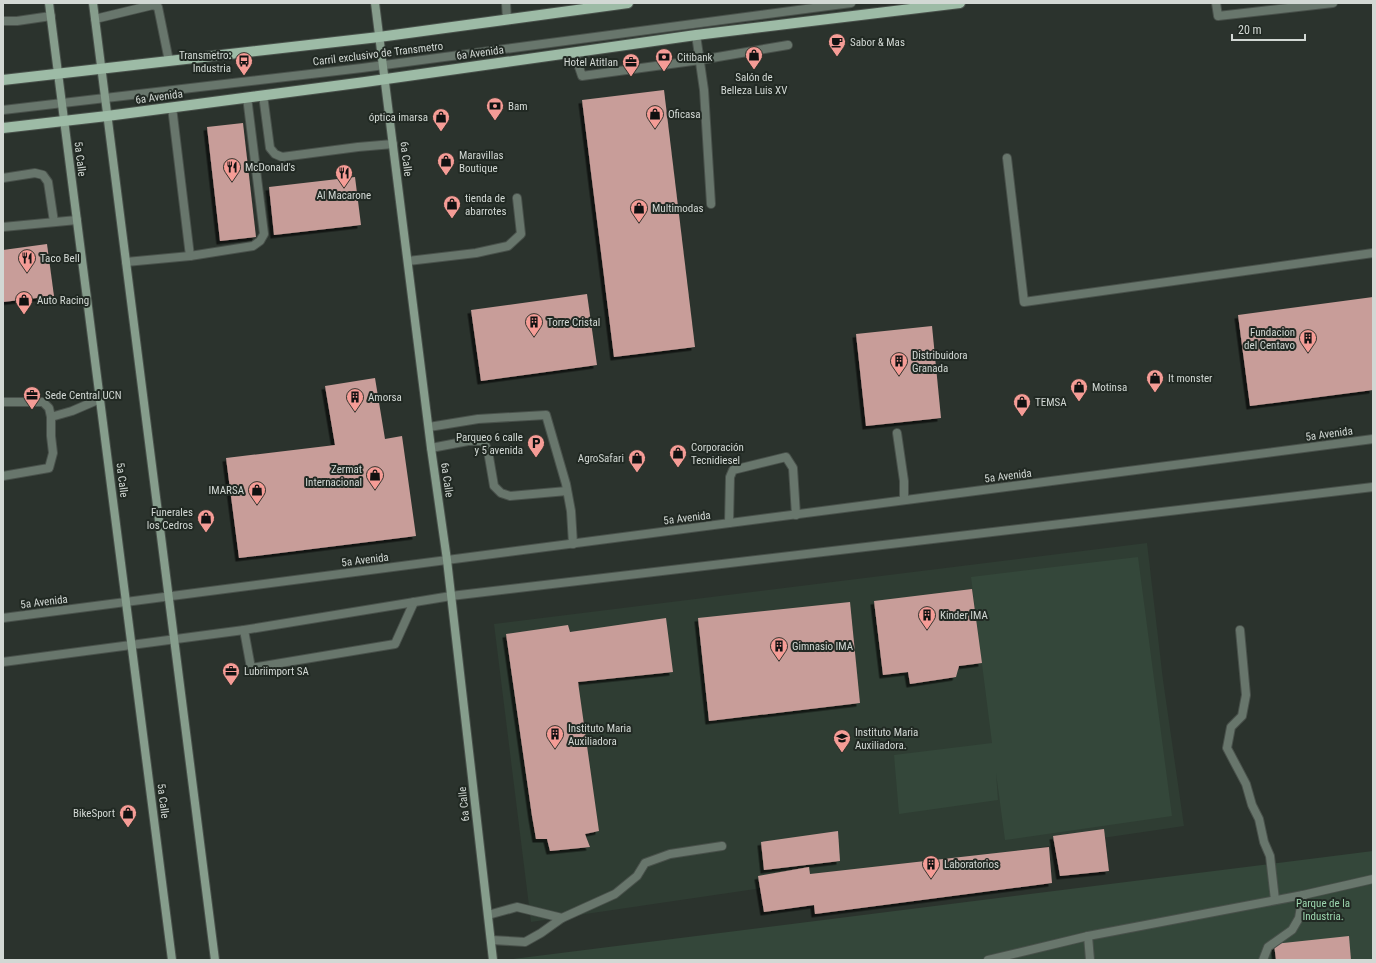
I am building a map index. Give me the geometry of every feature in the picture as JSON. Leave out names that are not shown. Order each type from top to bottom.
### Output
[{"type":"main road","name":"5a Calle","points":[[49,3],[172,960]]},
{"type":"main road","points":[[93,3],[215,960]]},
{"type":"main road","name":"6a Calle","points":[[375,3],[431,448],[452,596],[493,960]]},
{"type":"main road","points":[[3,80],[379,37],[507,20],[591,6],[628,3]]},
{"type":"main road","name":"6a Avenida","points":[[3,128],[107,116],[385,79],[696,35],[960,3]]},
{"type":"street","points":[[506,3],[507,20]]},
{"type":"street","name":"Carril exclusivo de Transmetro","points":[[3,110],[382,65],[850,3]]},
{"type":"street","points":[[1216,3],[1218,16],[1333,3]]},
{"type":"street","points":[[95,19],[153,5],[158,7],[169,61]]},
{"type":"street","points":[[3,21],[17,21],[51,16]]},
{"type":"street","points":[[696,35],[704,90],[710,204]]},
{"type":"street","points":[[574,52],[582,76],[700,60],[788,45]]},
{"type":"street","points":[[263,95],[270,148],[275,154],[282,157],[393,144]]},
{"type":"street","points":[[126,262],[190,256],[253,246],[260,241],[264,234],[247,97]]},
{"type":"street","points":[[172,107],[190,256]]},
{"type":"street","points":[[1007,158],[1024,302],[1373,253]]},
{"type":"street","points":[[3,178],[35,173],[44,175],[48,182],[54,222]]},
{"type":"street","points":[[408,261],[476,253],[508,246],[521,234],[517,198]]},
{"type":"street","points":[[3,226],[77,220]]},
{"type":"street","points":[[51,417],[72,411],[100,399]]},
{"type":"street","points":[[3,402],[43,402],[49,408],[53,453],[50,468],[3,476]]},
{"type":"street","points":[[429,427],[478,419],[546,415],[572,511],[573,544]]},
{"type":"street","points":[[897,433],[904,481],[904,500]]},
{"type":"street","name":"5a Avenida","points":[[3,618],[1373,439]]},
{"type":"street","points":[[431,448],[468,441],[483,441],[488,451],[494,486],[502,493],[510,496],[567,491]]},
{"type":"street","points":[[729,523],[730,477],[733,470],[786,457],[793,468],[796,515]]},
{"type":"street","points":[[3,662],[244,630],[452,596],[1373,487]]},
{"type":"street","points":[[244,630],[251,668],[395,644],[414,602]]},
{"type":"street","points":[[1240,630],[1246,695],[1242,716],[1231,727],[1227,748],[1246,784],[1252,805],[1259,819],[1264,842],[1270,856],[1274,900]]},
{"type":"street","points":[[491,940],[525,942],[562,918],[614,894],[636,876],[644,863],[670,854],[722,846]]},
{"type":"street","points":[[988,960],[1088,936],[1303,895],[1373,879]]},
{"type":"street","points":[[1263,960],[1268,947],[1292,930],[1299,918],[1303,895]]},
{"type":"street","points":[[488,915],[517,907],[562,918]]},
{"type":"street","points":[[1088,936],[1090,960]]},
{"type":"shaded area","name":"Instituto Maria Auxiliadora.","points":[[1147,543],[1163,680],[1184,826],[531,922],[494,624]]},
{"type":"green space","points":[[1138,557],[1172,816],[1005,840],[996,773],[998,800],[899,814],[894,755],[992,743],[971,577]]},
{"type":"green space","name":"Parque de la Industria.","points":[[1373,851],[1373,960],[513,960],[513,959]]},
{"type":"building","name":"Multimodas","points":[[664,90],[695,347],[614,357],[582,100]]},
{"type":"building","name":"McDonald's","points":[[243,123],[256,237],[220,241],[207,127]]},
{"type":"building","points":[[355,177],[361,225],[274,235],[269,187]]},
{"type":"building","name":"Taco Bell","points":[[47,244],[54,296],[3,302],[3,250]]},
{"type":"building","name":"Torre Cristal","points":[[587,294],[597,365],[481,381],[471,310]]},
{"type":"building","name":"Fundacion del Centavo","points":[[1373,297],[1373,390],[1250,406],[1238,315]]},
{"type":"building","name":"Distribuidora Granada","points":[[932,326],[941,418],[866,426],[856,334]]},
{"type":"building","points":[[375,378],[385,439],[402,436],[416,536],[239,558],[226,458],[335,445],[325,386]]},
{"type":"building","name":"Kinder IMA","points":[[972,589],[982,663],[959,666],[956,677],[910,684],[908,672],[883,675],[874,601]]},
{"type":"building","name":"Gimnasio IMA","points":[[850,602],[860,703],[709,721],[698,618]]},
{"type":"building","name":"Instituto Maria Auxiliadora","points":[[666,618],[673,672],[578,682],[599,831],[585,834],[590,847],[550,851],[547,839],[536,839],[506,634],[568,625],[570,632]]},
{"type":"building","points":[[1104,829],[1109,871],[1060,876],[1053,836]]},
{"type":"building","points":[[838,831],[840,861],[764,870],[761,842]]},
{"type":"building","name":"Laboratorios","points":[[1049,847],[1052,883],[815,914],[814,905],[764,912],[758,876],[809,867],[810,874]]},
{"type":"building","points":[[1349,936],[1351,960],[1276,960],[1274,944]]},
{"type":"place","name":"Sabor & Mas","points":[[837,57]]},
{"type":"place","name":"Salón de Belleza Luis XV","points":[[754,70]]},
{"type":"place","name":"Citibank","points":[[664,72]]},
{"type":"place","name":"Transmetro: Industria","points":[[244,76]]},
{"type":"place","name":"Hotel Atitlan","points":[[631,77]]},
{"type":"place","name":"Bam","points":[[495,121]]},
{"type":"place","name":"Oficasa","points":[[655,129]]},
{"type":"place","name":"óptica imarsa","points":[[441,132]]},
{"type":"place","name":"Maravillas Boutique","points":[[446,176]]},
{"type":"place","name":"McDonald's","points":[[232,182]]},
{"type":"place","name":"Al Macarone","points":[[344,188]]},
{"type":"place","name":"tienda de abarrotes","points":[[452,219]]},
{"type":"place","name":"Multimodas","points":[[639,223]]},
{"type":"place","name":"Taco Bell","points":[[27,273]]},
{"type":"place","name":"Auto Racing","points":[[24,315]]},
{"type":"place","name":"Torre Cristal","points":[[534,337]]},
{"type":"place","name":"Fundacion del Centavo","points":[[1308,353]]},
{"type":"place","name":"Distribuidora Granada","points":[[899,376]]},
{"type":"place","name":"It monster","points":[[1155,393]]},
{"type":"place","name":"Motinsa","points":[[1079,402]]},
{"type":"place","name":"Sede Central UCN","points":[[32,410]]},
{"type":"place","name":"Amorsa","points":[[355,412]]},
{"type":"place","name":"TEMSA","points":[[1022,417]]},
{"type":"place","name":"Parqueo 6 calle y 5 avenida","points":[[536,458]]},
{"type":"place","name":"Corporación Tecnidiesel","points":[[678,468]]},
{"type":"place","name":"AgroSafari","points":[[637,473]]},
{"type":"place","name":"Zermat Internacional","points":[[375,490]]},
{"type":"place","name":"IMARSA","points":[[257,505]]},
{"type":"place","name":"Funerales los Cedros","points":[[206,533]]},
{"type":"place","name":"Kinder IMA","points":[[927,630]]},
{"type":"place","name":"Gimnasio IMA","points":[[779,661]]},
{"type":"place","name":"Lubriimport SA","points":[[231,686]]},
{"type":"place","name":"Instituto Maria Auxiliadora","points":[[555,749]]},
{"type":"place","name":"Instituto Maria Auxiliadora.","points":[[842,753]]},
{"type":"place","name":"BikeSport","points":[[128,828]]},
{"type":"place","name":"Laboratorios","points":[[931,879]]}]
